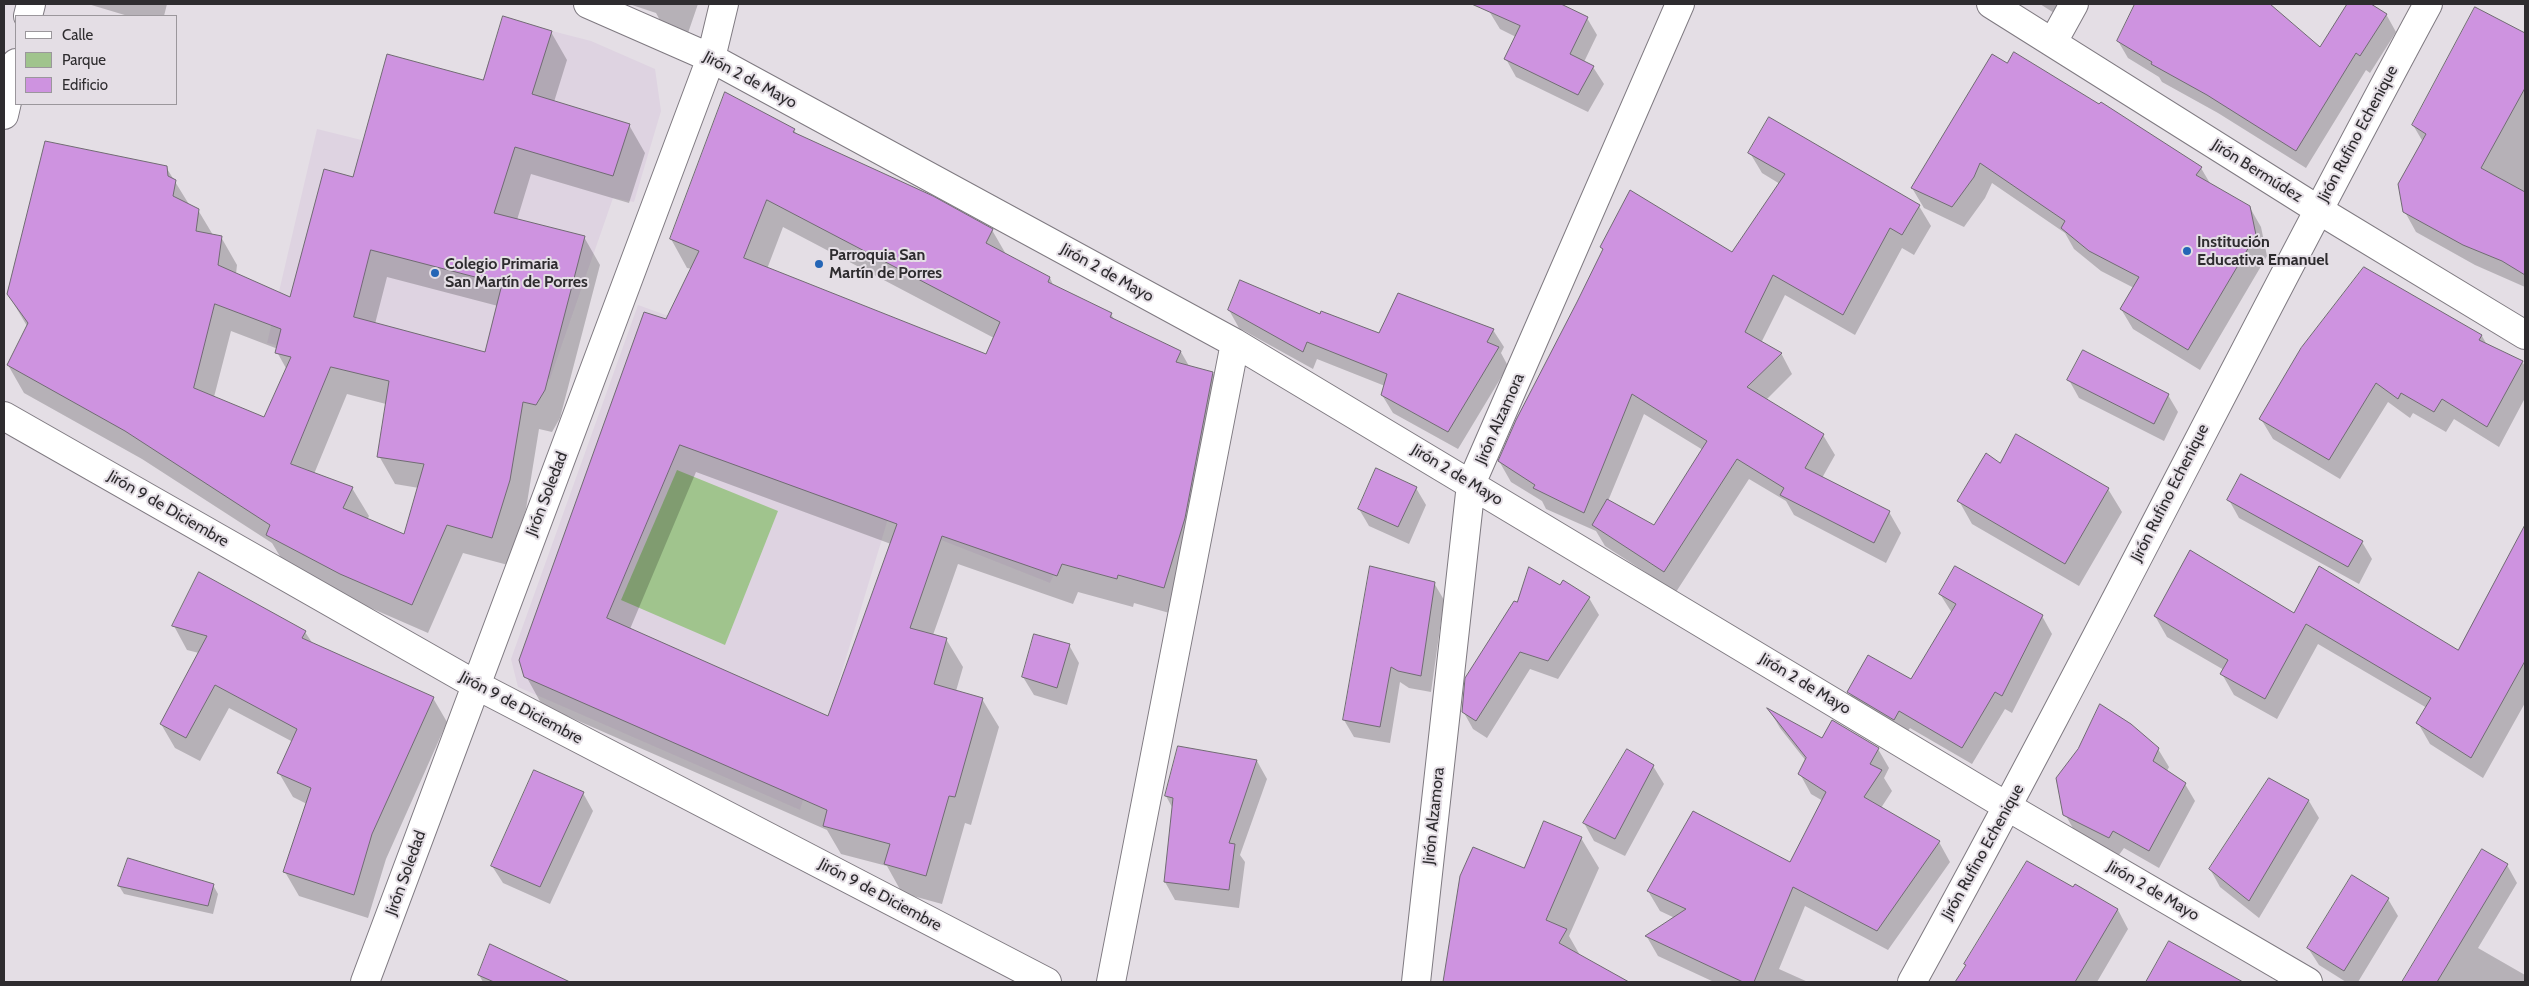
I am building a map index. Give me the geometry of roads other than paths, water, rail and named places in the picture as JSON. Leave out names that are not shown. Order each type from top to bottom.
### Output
[{"type":"street","name":"Jirón 2 de Mayo","points":[[588,4],[711,58],[1235,343],[2008,807],[2308,982]]},
{"type":"street","name":"Jirón Soledad","points":[[365,982],[711,58],[724,4]]},
{"type":"street","name":"Jirón Alzamora","points":[[1416,982],[1471,484],[1680,4]]},
{"type":"street","name":"Jirón Bermúdez","points":[[1991,4],[2317,209],[2525,335]]},
{"type":"street","points":[[2053,42],[2074,4]]},
{"type":"street","name":"Jirón Rufino Echenique","points":[[1912,982],[2008,807],[2317,209],[2428,4]]},
{"type":"street","points":[[4,114],[15,67]]},
{"type":"street","points":[[1111,982],[1235,343]]},
{"type":"street","name":"Jirón 9 de Diciembre","points":[[4,416],[476,685],[1047,982]]},
{"type":"place","name":"Institución Educativa Emanuel","points":[[2187,251]]},
{"type":"place","name":"Parroquia San Martín de Porres","points":[[819,264]]},
{"type":"place","name":"Colegio Primaria San Martín de Porres","points":[[435,273]]}]
